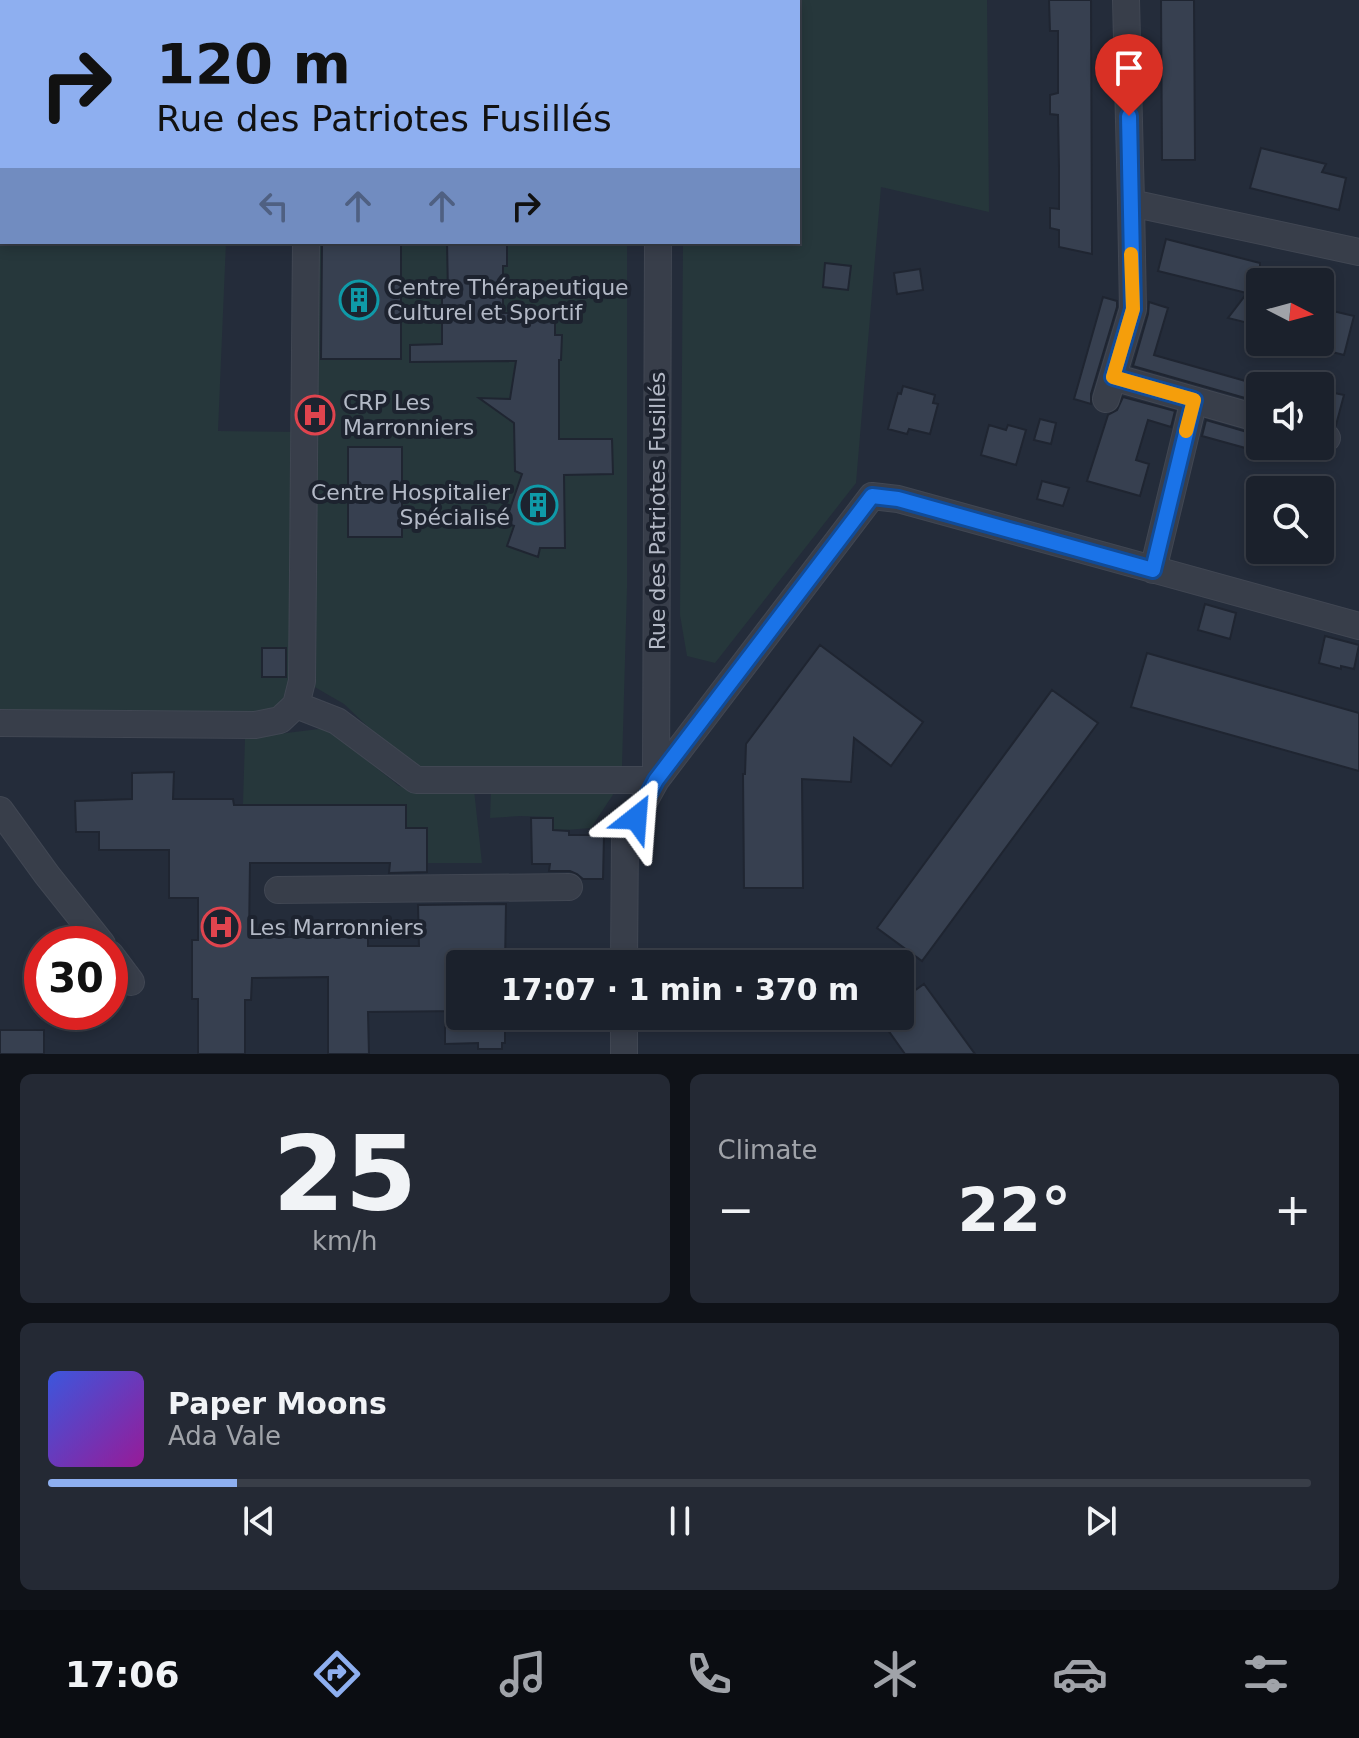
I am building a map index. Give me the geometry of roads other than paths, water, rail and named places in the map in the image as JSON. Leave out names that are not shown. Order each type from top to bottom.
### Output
[{"type":"street","points":[[1126,0],[1133,309],[1109,388],[1194,400],[1246,415]]},
{"type":"street","points":[[1131,203],[1359,252]]},
{"type":"street","points":[[0,723],[255,725],[280,720],[296,705],[302,681],[306,244]]},
{"type":"street","name":"Rue des Patriotes Fusillés","points":[[656,780],[658,244]]},
{"type":"street","points":[[1153,570],[1194,400]]},
{"type":"street","name":"Rue des Patriotes Fusillés","points":[[624,950],[625,836],[656,780],[872,496],[898,499],[1359,626]]},
{"type":"street","points":[[296,705],[337,721],[416,780],[656,780]]},
{"type":"street","points":[[0,810],[88,926]]},
{"type":"street","points":[[278,890],[569,887]]},
{"type":"street","points":[[128,978],[131,982]]},
{"type":"street","points":[[624,1030],[624,1054]]},
{"type":"place","name":"Centre Thérapeutique Culturel et Sportif","points":[[359,300]]},
{"type":"place","name":"CRP Les Marronniers","points":[[315,415]]},
{"type":"place","name":"Centre Hospitalier Spécialisé","points":[[538,505]]},
{"type":"place","name":"Les Marronniers","points":[[221,927]]}]
